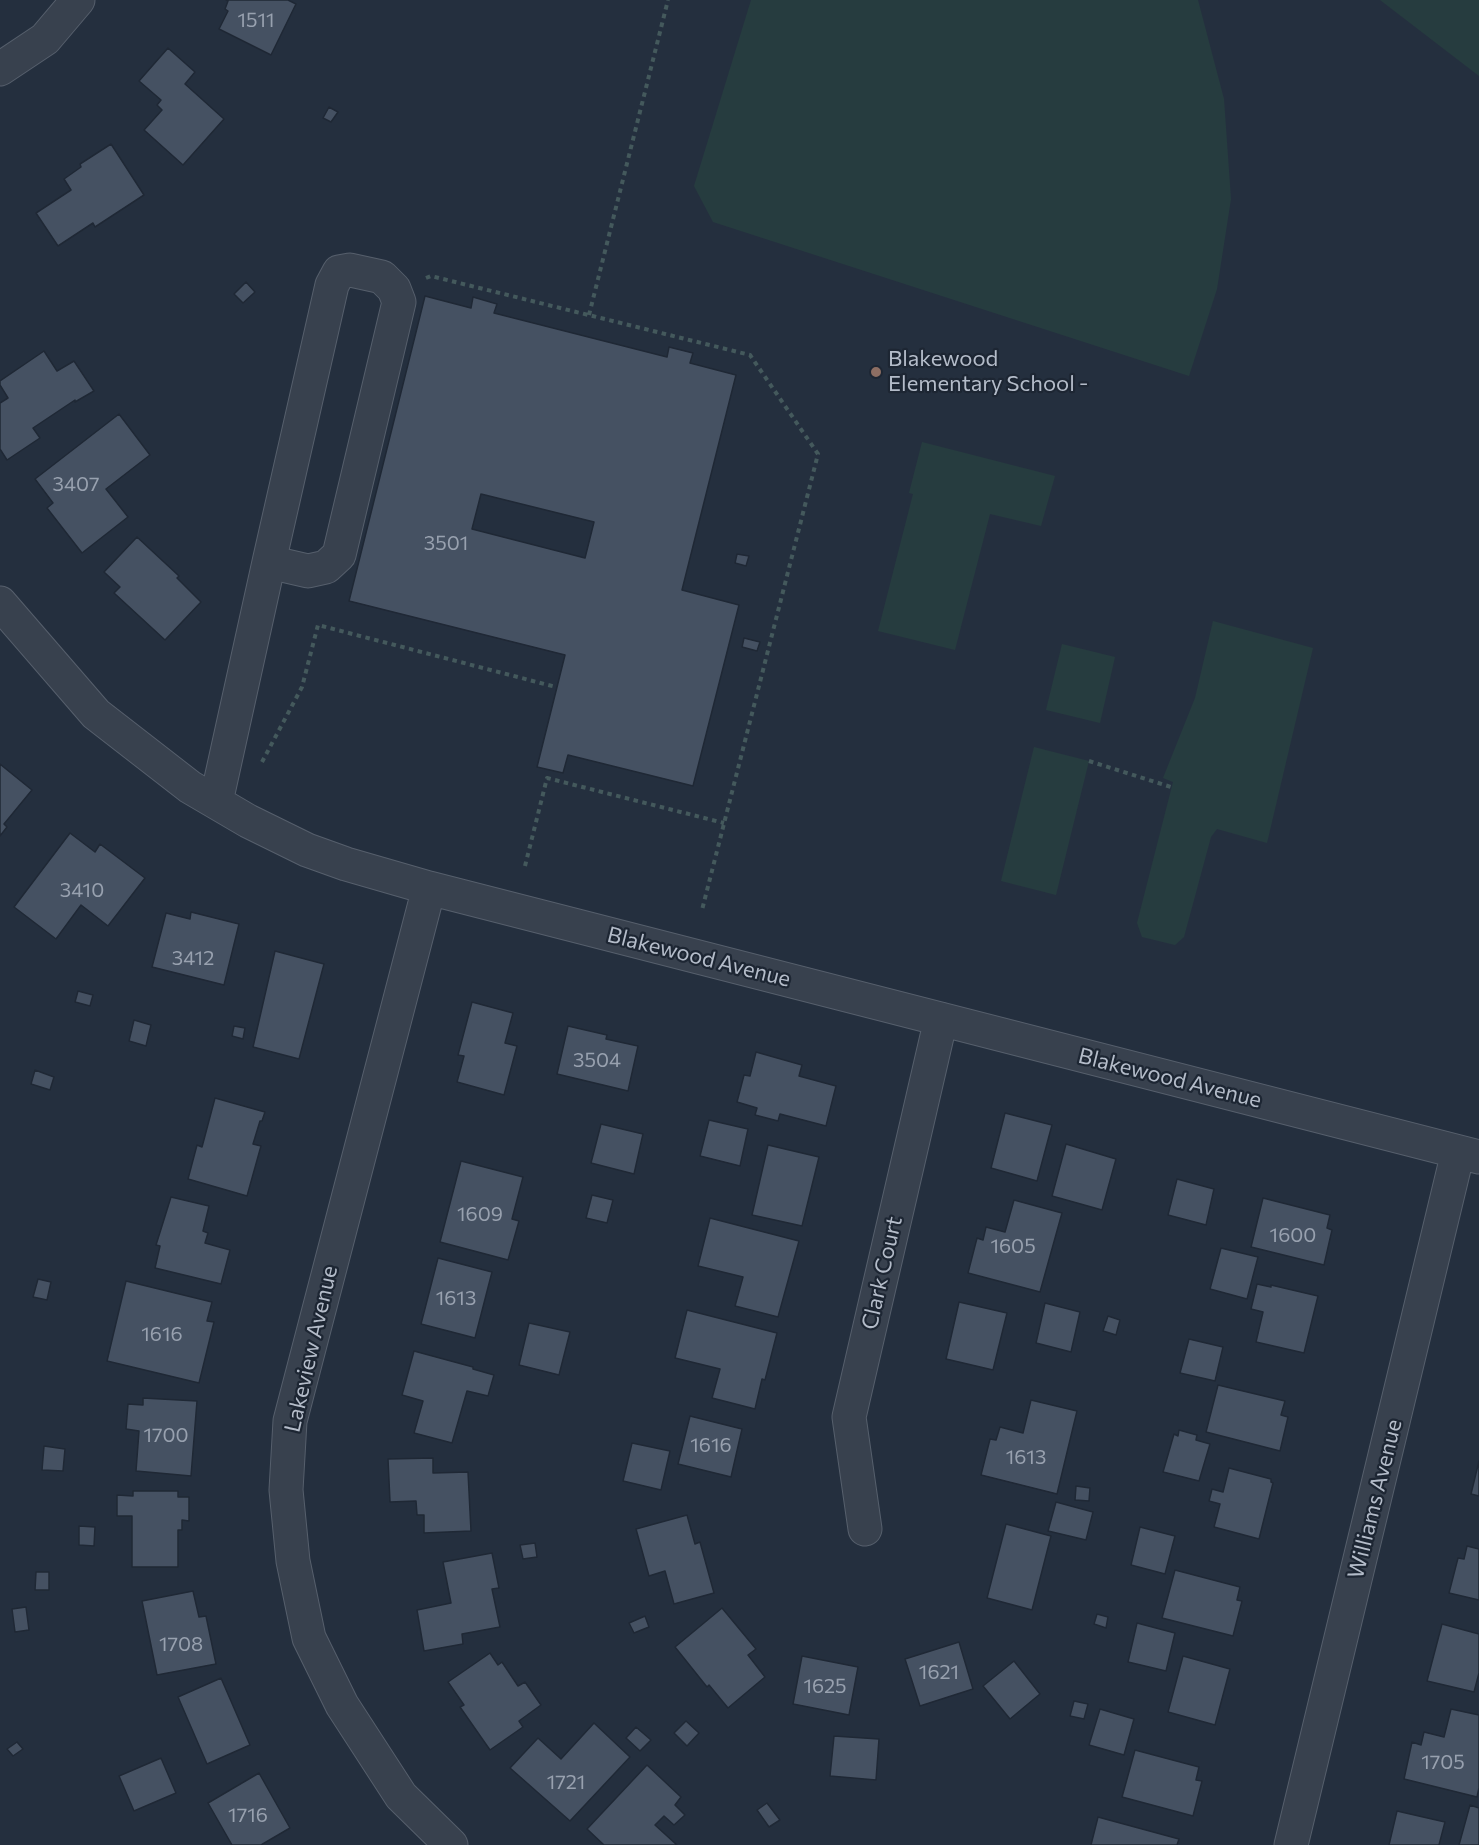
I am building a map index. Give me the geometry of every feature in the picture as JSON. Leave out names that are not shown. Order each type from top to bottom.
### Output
[{"type":"street","points":[[0,69],[45,39],[78,0]]},
{"type":"street","points":[[216,802],[269,562],[332,285],[339,272],[350,270],[382,277],[394,289],[399,302],[339,555],[326,567],[308,571],[269,562]]},
{"type":"street","name":"Blakewood Avenue","points":[[1,606],[96,714],[190,787],[248,821],[307,850],[429,888],[1469,1155]]},
{"type":"street","name":"Lakeview Avenue","points":[[429,888],[290,1421],[286,1490],[293,1561],[309,1638],[342,1705],[401,1796],[451,1845]]},
{"type":"street","name":"Clark Court","points":[[865,1529],[849,1417],[941,1019]]},
{"type":"street","name":"Williams Avenue","points":[[1291,1845],[1469,1155]]},
{"type":"path","points":[[589,315],[668,0]]},
{"type":"path","points":[[394,289],[431,276],[750,354],[818,454],[702,910]]},
{"type":"path","points":[[262,763],[302,687],[318,625],[556,687]]},
{"type":"path","points":[[1089,761],[1171,787]]},
{"type":"path","points":[[525,866],[547,778],[724,823]]},
{"type":"green space","points":[[751,0],[1198,0],[1224,99],[1231,199],[1217,289],[1189,376],[713,222],[694,186]]},
{"type":"green space","points":[[1380,0],[1479,0],[1479,76]]},
{"type":"green space","points":[[922,442],[1055,476],[1041,526],[990,514],[955,650],[878,631],[913,494],[909,493]]},
{"type":"green space","points":[[1213,621],[1313,648],[1267,843],[1217,829],[1211,837],[1184,937],[1175,945],[1142,937],[1137,923],[1173,782],[1163,778],[1195,698]]},
{"type":"green space","points":[[1062,644],[1115,657],[1100,723],[1046,710]]},
{"type":"green space","points":[[1034,747],[1089,761],[1056,895],[1001,881]]},
{"type":"building","points":[[226,0],[288,0],[296,4],[271,55],[219,29],[228,11],[225,9],[228,1]]},
{"type":"building","points":[[168,48],[195,72],[185,84],[224,119],[183,165],[144,130],[162,110],[157,105],[161,100],[139,81]]},
{"type":"building","points":[[329,107],[338,112],[331,122],[323,118]]},
{"type":"building","points":[[111,144],[144,195],[95,227],[93,223],[58,246],[36,213],[71,190],[64,179],[81,167],[80,164]]},
{"type":"building","points":[[246,282],[255,292],[243,303],[234,294]]},
{"type":"building","points":[[425,296],[471,308],[473,297],[497,304],[494,313],[667,357],[669,347],[693,353],[690,363],[736,375],[682,590],[739,605],[693,786],[568,755],[563,773],[537,767],[565,655],[349,601]],"holes":[[[481,494],[594,522],[585,558],[472,529]]]},
{"type":"building","points":[[44,351],[57,371],[74,361],[94,391],[75,402],[75,400],[33,428],[40,438],[7,460],[0,449],[0,403],[8,398],[0,381]]},
{"type":"building","points":[[119,414],[150,455],[106,489],[128,517],[82,553],[47,508],[53,503],[35,479]]},
{"type":"building","points":[[137,537],[179,576],[177,578],[201,602],[165,640],[114,593],[120,587],[104,572]]},
{"type":"building","points":[[737,554],[749,556],[746,566],[735,563]]},
{"type":"building","points":[[744,638],[760,642],[757,651],[742,647]]},
{"type":"building","points":[[0,764],[32,790],[4,824],[7,827],[0,836]]},
{"type":"building","points":[[70,833],[95,852],[100,844],[145,878],[108,926],[81,905],[56,939],[14,907]]},
{"type":"building","points":[[191,912],[239,924],[224,985],[152,967],[166,913],[190,919]]},
{"type":"building","points":[[275,951],[324,964],[299,1059],[253,1047]]},
{"type":"building","points":[[78,991],[93,995],[90,1006],[75,1002]]},
{"type":"building","points":[[472,1002],[513,1013],[505,1043],[517,1046],[504,1095],[457,1082],[464,1056],[458,1055]]},
{"type":"building","points":[[134,1020],[151,1025],[146,1046],[129,1041]]},
{"type":"building","points":[[234,1026],[245,1028],[243,1039],[232,1036]]},
{"type":"building","points":[[568,1026],[607,1035],[606,1039],[638,1046],[628,1091],[557,1074]]},
{"type":"building","points":[[756,1052],[802,1065],[799,1076],[836,1086],[826,1126],[780,1114],[778,1121],[755,1115],[757,1108],[737,1102],[744,1075],[750,1076]]},
{"type":"building","points":[[35,1070],[54,1077],[50,1090],[31,1084]]},
{"type":"building","points":[[215,1098],[265,1112],[253,1144],[261,1146],[247,1196],[188,1179],[197,1145],[202,1147]]},
{"type":"building","points":[[1005,1113],[1052,1125],[1037,1181],[991,1168]]},
{"type":"building","points":[[709,1120],[748,1129],[740,1166],[700,1156]]},
{"type":"building","points":[[601,1124],[643,1134],[634,1174],[591,1163]]},
{"type":"building","points":[[1066,1144],[1116,1159],[1102,1210],[1052,1196]]},
{"type":"building","points":[[768,1145],[819,1157],[802,1226],[752,1215]]},
{"type":"building","points":[[461,1161],[523,1177],[512,1219],[519,1221],[508,1260],[440,1242]]},
{"type":"building","points":[[1177,1179],[1214,1189],[1206,1225],[1168,1215]]},
{"type":"building","points":[[592,1195],[613,1200],[607,1223],[586,1218]]},
{"type":"building","points":[[171,1197],[209,1206],[203,1231],[208,1233],[205,1243],[230,1250],[221,1284],[155,1268],[160,1246],[156,1245]]},
{"type":"building","points":[[1263,1198],[1330,1215],[1327,1228],[1332,1230],[1324,1265],[1251,1247]]},
{"type":"building","points":[[1014,1200],[1062,1213],[1040,1292],[968,1273],[977,1238],[983,1240],[986,1227],[1005,1232]]},
{"type":"building","points":[[710,1218],[799,1241],[778,1317],[735,1306],[743,1277],[698,1266]]},
{"type":"building","points":[[1221,1248],[1258,1257],[1247,1299],[1210,1289]]},
{"type":"building","points":[[438,1258],[492,1272],[475,1338],[421,1324]]},
{"type":"building","points":[[38,1279],[51,1282],[47,1300],[33,1297]]},
{"type":"building","points":[[126,1281],[212,1302],[207,1321],[214,1322],[199,1383],[107,1361]]},
{"type":"building","points":[[1257,1284],[1318,1296],[1304,1353],[1256,1342],[1263,1312],[1251,1309]]},
{"type":"building","points":[[959,1302],[1007,1313],[993,1370],[946,1359]]},
{"type":"building","points":[[1045,1303],[1080,1312],[1071,1352],[1036,1343]]},
{"type":"building","points":[[687,1310],[777,1333],[755,1409],[712,1398],[720,1369],[675,1358]]},
{"type":"building","points":[[1108,1316],[1120,1320],[1116,1335],[1103,1331]]},
{"type":"building","points":[[529,1323],[570,1332],[559,1375],[519,1365]]},
{"type":"building","points":[[1189,1339],[1223,1347],[1215,1381],[1180,1373]]},
{"type":"building","points":[[414,1351],[494,1375],[488,1396],[467,1391],[452,1443],[414,1433],[423,1401],[402,1395]]},
{"type":"building","points":[[1218,1385],[1285,1401],[1281,1415],[1288,1417],[1280,1451],[1206,1432]]},
{"type":"building","points":[[143,1398],[197,1401],[191,1476],[136,1471],[139,1431],[126,1429],[128,1404],[143,1405]]},
{"type":"building","points":[[1031,1400],[1077,1411],[1057,1494],[981,1475],[990,1439],[996,1440],[1000,1427],[1023,1433]]},
{"type":"building","points":[[690,1416],[742,1429],[731,1477],[678,1464]]},
{"type":"building","points":[[1179,1430],[1197,1435],[1196,1440],[1210,1444],[1199,1481],[1163,1472],[1174,1434],[1178,1436]]},
{"type":"building","points":[[632,1443],[670,1451],[661,1490],[623,1481]]},
{"type":"building","points":[[44,1446],[65,1449],[63,1471],[42,1470]]},
{"type":"building","points":[[433,1458],[433,1473],[468,1472],[471,1531],[424,1533],[424,1515],[417,1515],[416,1501],[390,1502],[388,1459]]},
{"type":"building","points":[[1479,1461],[1479,1496],[1471,1494]]},
{"type":"building","points":[[1229,1468],[1271,1479],[1273,1483],[1259,1539],[1214,1527],[1220,1504],[1209,1501],[1212,1489],[1223,1492]]},
{"type":"building","points":[[1076,1486],[1090,1488],[1089,1501],[1075,1500]]},
{"type":"building","points":[[133,1491],[178,1491],[178,1497],[189,1497],[189,1521],[182,1520],[182,1530],[178,1530],[178,1567],[132,1567],[132,1516],[117,1516],[117,1495],[133,1496]]},
{"type":"building","points":[[1056,1502],[1093,1512],[1086,1540],[1048,1531]]},
{"type":"building","points":[[687,1515],[695,1544],[700,1542],[714,1593],[674,1604],[665,1571],[649,1576],[636,1529]]},
{"type":"building","points":[[1006,1524],[1051,1536],[1032,1610],[987,1598]]},
{"type":"building","points":[[79,1526],[95,1527],[94,1546],[79,1545]]},
{"type":"building","points":[[1140,1527],[1175,1536],[1165,1574],[1131,1565]]},
{"type":"building","points":[[535,1543],[537,1557],[523,1559],[520,1545]]},
{"type":"building","points":[[1467,1546],[1479,1549],[1479,1600],[1449,1593],[1458,1558],[1464,1559]]},
{"type":"building","points":[[492,1553],[499,1588],[492,1589],[500,1627],[462,1634],[463,1644],[424,1651],[417,1610],[451,1603],[443,1562]]},
{"type":"building","points":[[1175,1570],[1240,1587],[1237,1600],[1242,1601],[1233,1636],[1162,1618]]},
{"type":"building","points":[[36,1572],[49,1572],[49,1590],[35,1590]]},
{"type":"building","points":[[193,1591],[199,1617],[206,1616],[216,1664],[157,1675],[142,1601]]},
{"type":"building","points":[[26,1607],[29,1630],[15,1632],[12,1609]]},
{"type":"building","points":[[722,1608],[756,1649],[748,1655],[765,1677],[728,1708],[709,1685],[707,1687],[675,1647]]},
{"type":"building","points":[[1097,1614],[1108,1617],[1106,1628],[1094,1624]]},
{"type":"building","points":[[645,1616],[649,1627],[634,1633],[629,1623]]},
{"type":"building","points":[[1137,1623],[1175,1633],[1166,1671],[1128,1662]]},
{"type":"building","points":[[1442,1624],[1479,1634],[1479,1673],[1474,1692],[1427,1681]]},
{"type":"building","points":[[959,1642],[973,1689],[920,1706],[905,1659]]},
{"type":"building","points":[[490,1653],[498,1665],[502,1662],[518,1686],[525,1682],[541,1705],[519,1721],[523,1727],[490,1750],[460,1707],[464,1705],[448,1682]]},
{"type":"building","points":[[802,1656],[858,1667],[849,1715],[793,1704]]},
{"type":"building","points":[[1183,1656],[1230,1669],[1215,1725],[1168,1712]]},
{"type":"building","points":[[1014,1661],[1040,1694],[1010,1719],[983,1686]]},
{"type":"building","points":[[221,1678],[250,1745],[207,1764],[178,1697]]},
{"type":"building","points":[[1074,1701],[1088,1704],[1084,1719],[1070,1716]]},
{"type":"building","points":[[1100,1709],[1134,1719],[1124,1755],[1089,1745]]},
{"type":"building","points":[[1451,1709],[1479,1715],[1477,1797],[1404,1779],[1412,1742],[1421,1745],[1424,1732],[1444,1737]]},
{"type":"building","points":[[686,1721],[699,1733],[687,1746],[674,1733]]},
{"type":"building","points":[[594,1723],[630,1757],[570,1821],[510,1768],[538,1738],[561,1759]]},
{"type":"building","points":[[636,1727],[651,1740],[640,1751],[626,1738]]},
{"type":"building","points":[[834,1736],[879,1739],[876,1780],[830,1776]]},
{"type":"building","points":[[17,1742],[23,1749],[13,1756],[7,1749]]},
{"type":"building","points":[[1135,1750],[1199,1767],[1196,1780],[1202,1781],[1193,1816],[1122,1797]]},
{"type":"building","points":[[161,1758],[176,1793],[134,1811],[119,1776]]},
{"type":"building","points":[[647,1765],[681,1797],[675,1805],[685,1815],[674,1825],[664,1816],[655,1825],[677,1845],[604,1845],[587,1829]]},
{"type":"building","points":[[259,1773],[290,1828],[261,1845],[232,1845],[208,1803]]},
{"type":"building","points":[[767,1803],[780,1820],[769,1827],[757,1810]]},
{"type":"building","points":[[1470,1805],[1479,1808],[1479,1845],[1459,1845]]},
{"type":"building","points":[[1397,1811],[1445,1822],[1439,1845],[1389,1845]]},
{"type":"building","points":[[1098,1817],[1179,1839],[1177,1845],[1091,1845]]},
{"type":"place","name":"Blakewood Elementary School -","points":[[876,372]]}]
